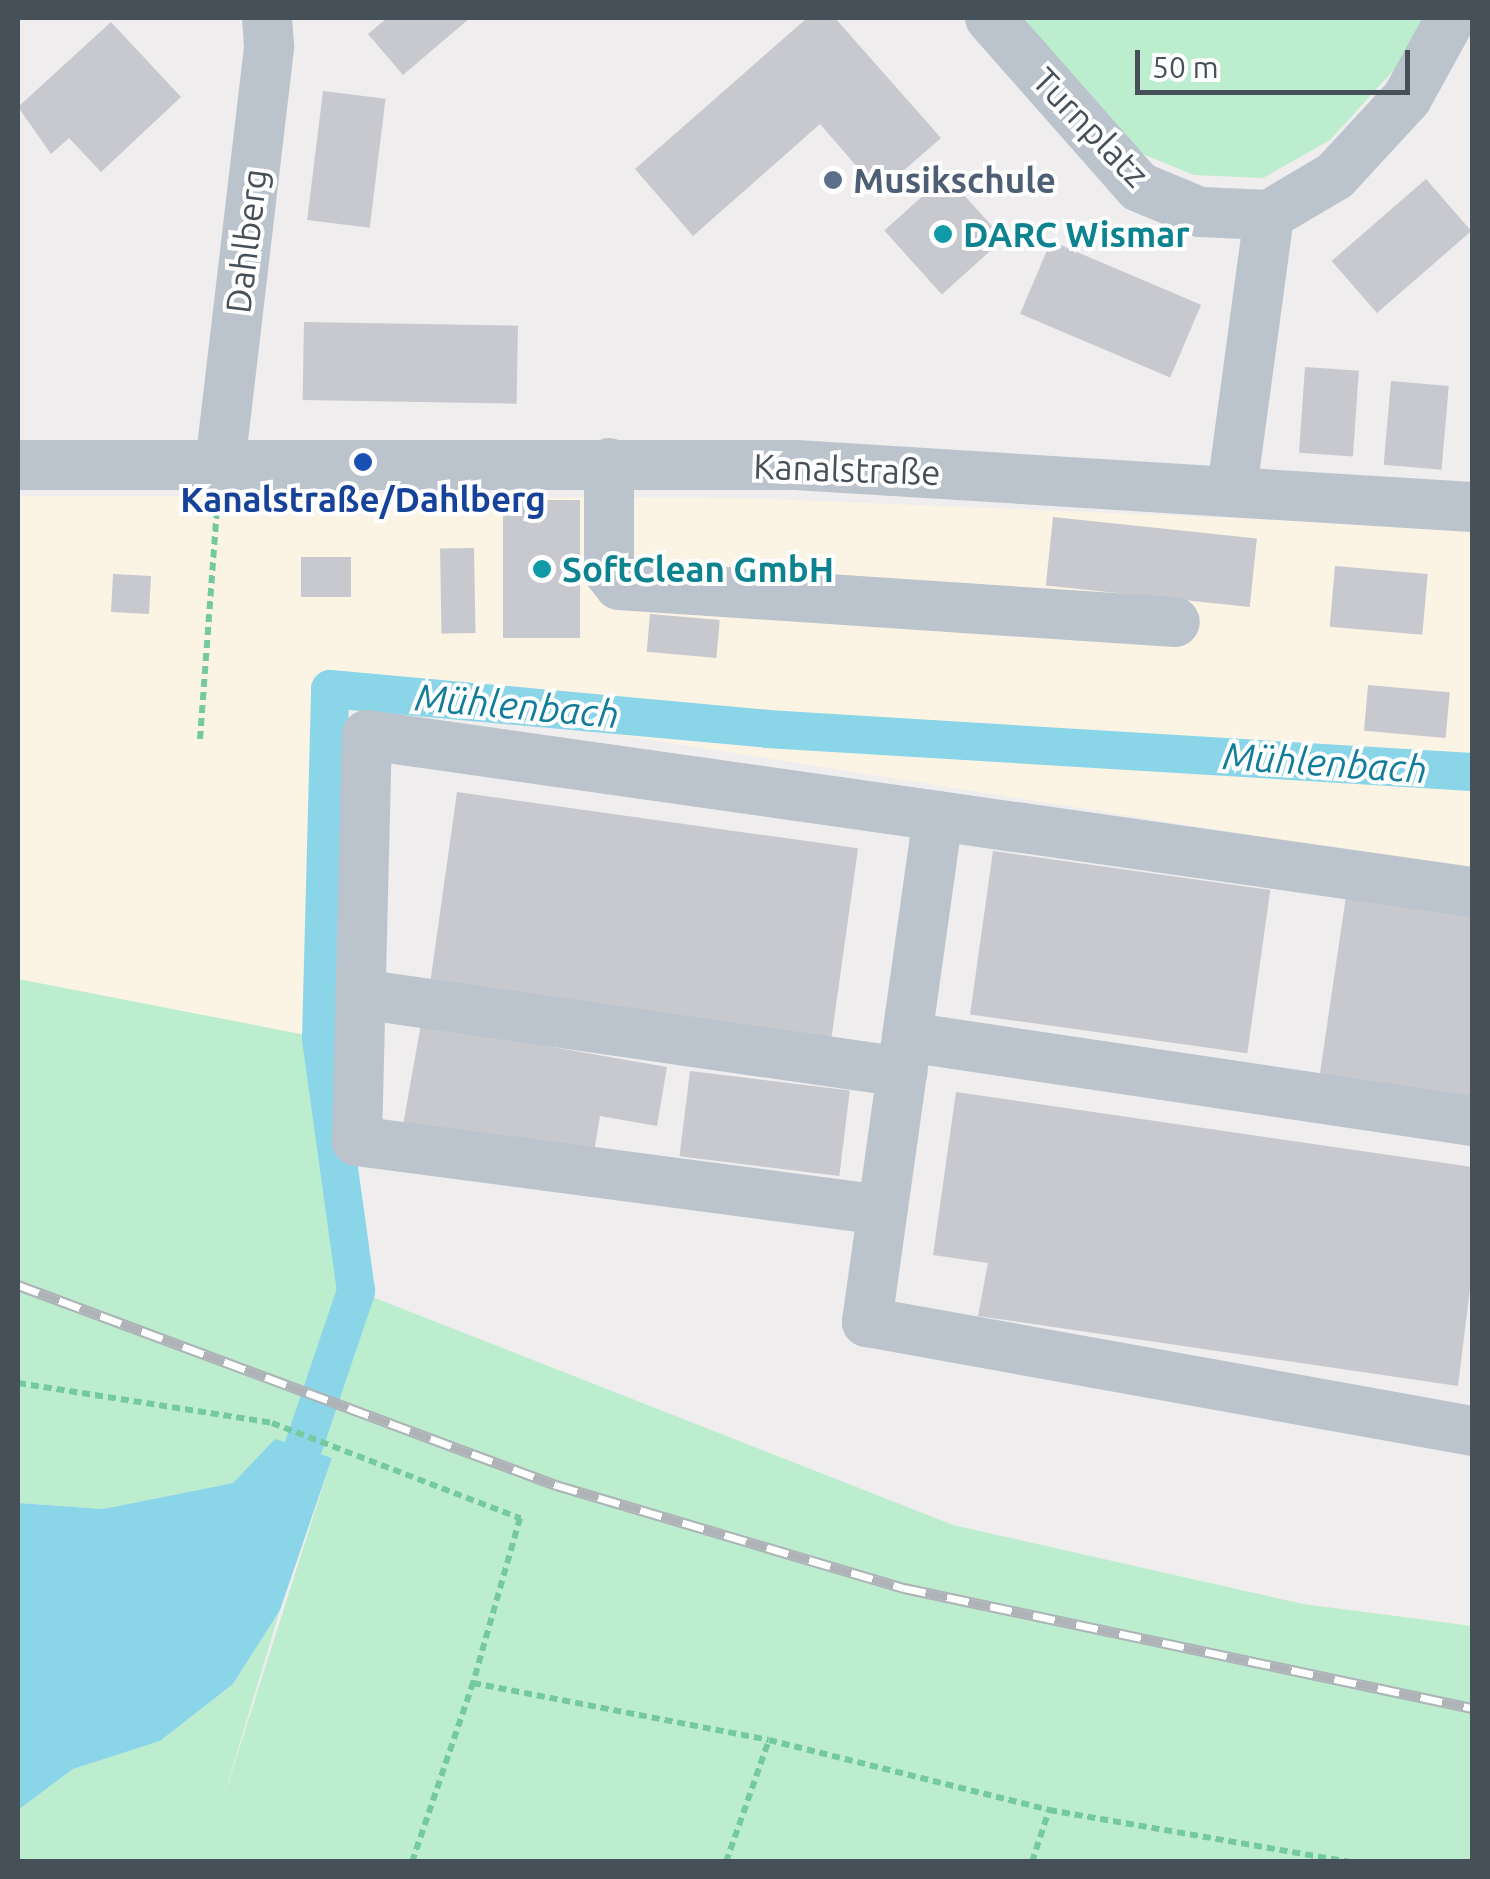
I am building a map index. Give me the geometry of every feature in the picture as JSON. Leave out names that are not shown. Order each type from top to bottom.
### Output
[{"type":"street","name":"Dahlberg","points":[[220,465],[269,46],[267,18]]},
{"type":"street","name":"Turnplatz","points":[[990,18],[1139,186],[1200,212],[1268,215]]},
{"type":"street","points":[[1232,489],[1268,215],[1335,176],[1407,98],[1452,18]]},
{"type":"street","points":[[610,463],[609,572],[620,585],[1175,622]]},
{"type":"street","name":"Kanalstraße","points":[[18,465],[814,466],[1232,489],[1472,508]]},
{"type":"street","points":[[882,1210],[357,1140],[367,735],[1472,892]]},
{"type":"street","points":[[938,816],[866,1322],[1472,1431]]},
{"type":"street","points":[[360,994],[1472,1121]]},
{"type":"path","points":[[200,739],[220,465]]},
{"type":"path","points":[[18,1383],[272,1423],[520,1518],[473,1683],[412,1862]]},
{"type":"path","points":[[473,1683],[770,1740],[1050,1810],[1349,1862]]},
{"type":"path","points":[[726,1862],[770,1740]]},
{"type":"path","points":[[1032,1862],[1050,1810]]},
{"type":"shaded area","points":[[18,496],[745,498],[1472,528],[1472,870],[330,689],[321,1038],[18,979]]},
{"type":"green space","points":[[1015,18],[1424,18],[1401,62],[1330,140],[1263,178],[1194,175],[1133,150]]},
{"type":"green space","points":[[18,979],[321,1038],[357,1291],[953,1525],[1303,1604],[1472,1626],[1472,1861],[18,1861],[18,1810],[73,1769],[160,1741],[233,1684],[280,1610],[220,1809],[332,1458],[275,1440],[233,1483],[103,1509],[18,1503]]},
{"type":"water","points":[[275,1439],[332,1458],[280,1610],[233,1684],[160,1741],[73,1769],[18,1810],[18,1503],[103,1509],[233,1483]]},
{"type":"building","points":[[387,18],[470,18],[403,75],[368,34]]},
{"type":"building","points":[[807,18],[835,18],[941,138],[879,192],[820,124],[693,236],[635,169]]},
{"type":"building","points":[[111,22],[181,97],[101,172],[69,138],[51,154],[18,107]]},
{"type":"building","points":[[323,91],[386,99],[370,228],[307,220]]},
{"type":"building","name":"DARC Wismar","points":[[946,175],[1004,239],[942,294],[884,231]]},
{"type":"building","points":[[1426,179],[1471,231],[1377,313],[1332,261]]},
{"type":"building","points":[[1051,241],[1201,305],[1170,377],[1020,314]]},
{"type":"building","points":[[304,322],[518,326],[517,404],[303,400]]},
{"type":"building","points":[[1305,367],[1359,371],[1353,457],[1299,453]]},
{"type":"building","points":[[1391,381],[1449,386],[1441,470],[1384,465]]},
{"type":"building","name":"SoftClean GmbH","points":[[503,500],[580,500],[580,638],[503,638]]},
{"type":"building","points":[[1053,517],[1257,538],[1250,607],[1046,586]]},
{"type":"building","points":[[474,548],[475,633],[441,634],[440,549]]},
{"type":"building","points":[[301,557],[351,557],[351,597],[301,597]]},
{"type":"building","points":[[1335,566],[1428,574],[1422,635],[1330,627]]},
{"type":"building","points":[[113,574],[151,576],[149,614],[111,612]]},
{"type":"building","points":[[650,614],[720,620],[716,658],[647,652]]},
{"type":"building","points":[[1368,685],[1450,692],[1446,738],[1364,731]]},
{"type":"building","points":[[457,792],[858,848],[831,1040],[430,984]]},
{"type":"building","points":[[993,851],[1270,890],[1247,1053],[970,1014]]},
{"type":"building","points":[[1346,896],[1472,915],[1472,1110],[1318,1087]]},
{"type":"building","points":[[421,1024],[667,1067],[657,1126],[600,1116],[593,1158],[403,1125]]},
{"type":"building","points":[[690,1071],[850,1091],[839,1176],[680,1156]]},
{"type":"building","points":[[956,1092],[1472,1167],[1472,1273],[1458,1386],[978,1316],[988,1263],[933,1255]]},
{"type":"waterway","name":"Mühlenbach","points":[[303,1448],[356,1291],[321,1038],[330,689],[767,729],[1472,772]]},
{"type":"railway","points":[[18,1285],[556,1485],[904,1588],[1472,1708]]},
{"type":"place","name":"Musikschule","points":[[833,180]]},
{"type":"place","name":"DARC Wismar","points":[[943,234]]},
{"type":"place","name":"Kanalstraße/Dahlberg","points":[[363,462]]},
{"type":"place","name":"SoftClean GmbH","points":[[542,569]]}]
